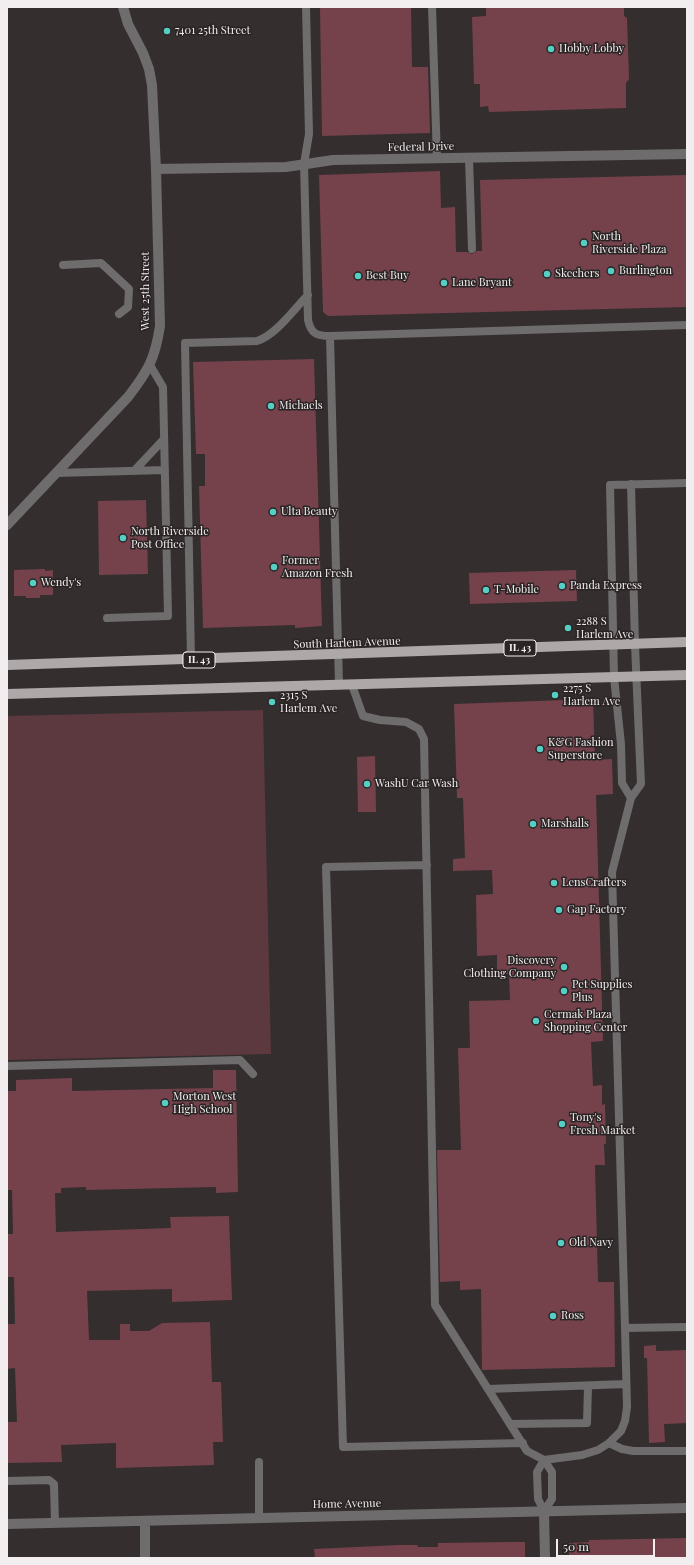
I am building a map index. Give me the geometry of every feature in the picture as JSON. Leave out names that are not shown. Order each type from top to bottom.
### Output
[{"type":"main road","name":"South Harlem Avenue","points":[[7,665],[339,655],[687,642]]},
{"type":"main road","points":[[7,694],[687,675]]},
{"type":"street","name":"West 25th Street","points":[[7,525],[128,397],[142,379],[150,365],[156,349],[160,326],[156,169],[152,93],[149,70],[143,53],[128,24],[123,7]]},
{"type":"street","name":"Federal Drive","points":[[156,169],[286,167],[333,160],[687,154]]},
{"type":"street","name":"Home Avenue","points":[[7,1524],[687,1508]]},
{"type":"street","points":[[544,1512],[545,1558]]},
{"type":"street","points":[[144,1521],[145,1558]]},
{"type":"lane","points":[[306,7],[309,134],[304,164],[308,295],[310,326],[314,332],[320,336],[330,336],[687,325]]},
{"type":"lane","points":[[432,7],[437,159]]},
{"type":"lane","points":[[469,158],[472,250]]},
{"type":"lane","points":[[64,265],[101,263],[128,289],[128,307],[119,314]]},
{"type":"lane","points":[[191,660],[186,343],[264,339],[308,295]]},
{"type":"lane","points":[[330,336],[340,685]]},
{"type":"lane","points":[[108,618],[168,616],[163,387],[150,365]]},
{"type":"lane","points":[[134,471],[164,439]]},
{"type":"lane","points":[[56,473],[165,470]]},
{"type":"lane","points":[[632,798],[622,783],[621,744],[614,677],[610,485],[687,483]]},
{"type":"lane","points":[[544,1460],[582,1456],[598,1450],[609,1443],[621,1431],[625,1421],[627,1407],[612,872],[632,798],[641,784],[636,676],[631,484]]},
{"type":"lane","points":[[352,685],[363,716],[380,720],[406,722],[419,729],[424,739],[434,1305],[527,1451],[544,1460],[552,1472],[552,1499],[544,1512]]},
{"type":"lane","points":[[427,864],[326,867],[342,1447],[523,1443]]},
{"type":"lane","points":[[7,1066],[240,1060],[253,1074]]},
{"type":"lane","points":[[625,1328],[687,1327]]},
{"type":"lane","points":[[488,1389],[626,1384]]},
{"type":"lane","points":[[510,1424],[587,1422],[588,1386]]},
{"type":"lane","points":[[609,1443],[622,1449],[633,1451],[687,1451]]},
{"type":"lane","points":[[544,1460],[537,1472],[538,1499],[544,1512]]},
{"type":"lane","points":[[259,1462],[259,1518]]},
{"type":"lane","points":[[7,1481],[52,1481],[54,1484],[55,1523]]},
{"type":"shaded area","points":[[263,710],[271,1054],[7,1060],[7,716]]},
{"type":"building","points":[[320,7],[411,7],[412,67],[428,67],[430,133],[322,136]]},
{"type":"building","name":"Hobby Lobby","points":[[486,7],[624,7],[624,16],[627,18],[629,79],[626,83],[626,108],[489,112],[488,106],[480,107],[480,84],[474,84],[472,17],[486,16]]},
{"type":"building","name":"North Riverside Plaza","points":[[440,171],[441,208],[455,207],[456,252],[467,252],[472,254],[477,251],[482,251],[480,180],[687,175],[687,307],[328,316],[323,312],[319,175]]},
{"type":"building","points":[[314,359],[322,626],[295,628],[295,625],[203,628],[199,486],[205,486],[205,454],[196,454],[193,362]]},
{"type":"building","name":"North Riverside Post Office","points":[[146,500],[148,574],[99,575],[98,501]]},
{"type":"building","name":"Wendy's","points":[[45,569],[45,571],[53,570],[53,595],[40,595],[40,598],[14,596],[14,570]]},
{"type":"building","points":[[576,570],[577,601],[470,604],[469,573]]},
{"type":"building","name":"Cermak Plaza Shopping Center","points":[[593,699],[595,760],[612,759],[613,794],[596,795],[603,1041],[591,1042],[593,1086],[602,1085],[602,1105],[605,1104],[605,1165],[595,1165],[598,1282],[614,1282],[615,1367],[482,1370],[481,1289],[460,1290],[460,1281],[440,1282],[437,1150],[461,1150],[458,1048],[470,1048],[469,1001],[510,1000],[509,974],[497,974],[497,955],[477,956],[476,895],[493,894],[492,870],[453,871],[453,859],[465,858],[463,798],[457,798],[454,704]]},
{"type":"building","name":"WashU Car Wash","points":[[375,756],[376,812],[358,812],[357,757]]},
{"type":"building","points":[[213,1070],[236,1070],[238,1192],[216,1193],[216,1187],[86,1190],[86,1187],[61,1188],[61,1193],[55,1193],[56,1232],[171,1228],[170,1217],[229,1216],[232,1300],[172,1302],[172,1289],[87,1291],[89,1340],[120,1340],[120,1324],[130,1324],[130,1331],[149,1331],[162,1323],[210,1322],[212,1382],[221,1382],[223,1442],[213,1442],[214,1465],[116,1468],[116,1443],[61,1445],[62,1462],[7,1463],[7,1422],[17,1422],[15,1368],[7,1369],[7,1324],[15,1324],[14,1277],[7,1277],[7,1234],[13,1234],[12,1190],[7,1190],[7,1091],[16,1091],[16,1080],[72,1078],[72,1091],[213,1088]]},
{"type":"building","points":[[656,1345],[656,1351],[687,1350],[687,1423],[664,1424],[665,1442],[649,1443],[647,1358],[644,1358],[644,1346]]},
{"type":"building","points":[[687,1538],[687,1558],[569,1558],[569,1543],[589,1542],[589,1540]]},
{"type":"building","points":[[525,1542],[525,1558],[315,1558],[314,1549],[399,1545],[438,1547],[438,1543]]},
{"type":"place","name":"7401 25th Street","points":[[167,31]]},
{"type":"place","name":"Hobby Lobby","points":[[551,49]]},
{"type":"place","name":"North Riverside Plaza","points":[[584,243]]},
{"type":"place","name":"Burlington","points":[[611,271]]},
{"type":"place","name":"Skechers","points":[[547,274]]},
{"type":"place","name":"Best Buy","points":[[358,276]]},
{"type":"place","name":"Lane Bryant","points":[[444,283]]},
{"type":"place","name":"Michaels","points":[[271,406]]},
{"type":"place","name":"Ulta Beauty","points":[[273,512]]},
{"type":"place","name":"North Riverside Post Office","points":[[123,538]]},
{"type":"place","name":"Former Amazon Fresh","points":[[274,567]]},
{"type":"place","name":"Wendy's","points":[[33,583]]},
{"type":"place","name":"Panda Express","points":[[562,586]]},
{"type":"place","name":"T-Mobile","points":[[486,590]]},
{"type":"place","name":"2288 S Harlem Ave","points":[[568,628]]},
{"type":"place","name":"2275 S Harlem Ave","points":[[555,695]]},
{"type":"place","name":"2315 S Harlem Ave","points":[[272,702]]},
{"type":"place","name":"K&G Fashion Superstore","points":[[540,749]]},
{"type":"place","name":"WashU Car Wash","points":[[367,784]]},
{"type":"place","name":"Marshalls","points":[[533,824]]},
{"type":"place","name":"LensCrafters","points":[[554,883]]},
{"type":"place","name":"Gap Factory","points":[[559,910]]},
{"type":"place","name":"Discovery Clothing Company","points":[[564,967]]},
{"type":"place","name":"Pet Supplies Plus","points":[[564,991]]},
{"type":"place","name":"Cermak Plaza Shopping Center","points":[[536,1021]]},
{"type":"place","name":"Morton West High School","points":[[165,1103]]},
{"type":"place","name":"Tony's Fresh Market","points":[[562,1124]]},
{"type":"place","name":"Old Navy","points":[[561,1243]]},
{"type":"place","name":"Ross","points":[[553,1316]]}]
